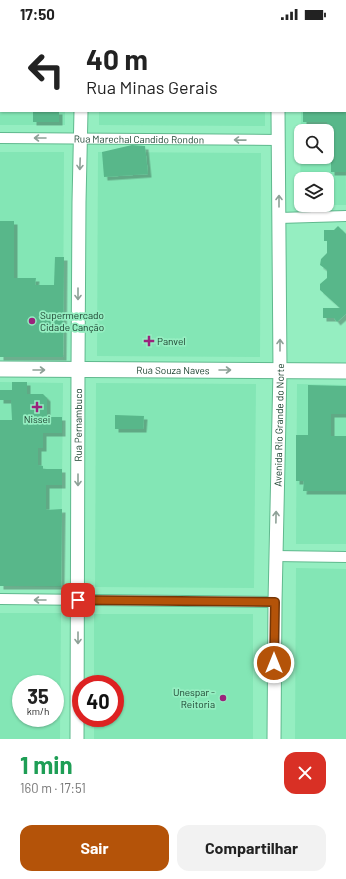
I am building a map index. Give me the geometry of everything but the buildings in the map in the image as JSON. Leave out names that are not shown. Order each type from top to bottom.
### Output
[{"type":"main road","name":"Rua Souza Naves","points":[[0,369],[346,371]]},
{"type":"street","name":"Rua Pernambuco","points":[[77,739],[79,202],[81,112]]},
{"type":"street","name":"Avenida Rio Grande do Norte","points":[[274,739],[275,556],[280,370],[278,112]]},
{"type":"street","name":"Rua Marechal Candido Rondon","points":[[0,138],[278,140]]},
{"type":"street","points":[[279,218],[346,216]]},
{"type":"street","points":[[275,556],[346,557]]},
{"type":"street","points":[[0,600],[275,602]]},
{"type":"shaded area","points":[[0,112],[65,112],[65,125],[0,125]]},
{"type":"shaded area","points":[[99,112],[265,112],[265,126],[99,125]]},
{"type":"shaded area","points":[[301,112],[345,112],[346,205],[334,205],[334,172],[300,172],[300,164],[334,164],[334,124],[301,124]]},
{"type":"shaded area","points":[[0,152],[64,152],[63,356],[0,355]]},
{"type":"shaded area","points":[[98,152],[261,153],[260,357],[97,356]]},
{"type":"shaded area","points":[[0,382],[63,383],[61,587],[0,586]]},
{"type":"shaded area","points":[[96,383],[256,384],[254,588],[95,587]]},
{"type":"shaded area","points":[[297,384],[346,385],[346,544],[296,544]]},
{"type":"shaded area","points":[[296,568],[346,569],[346,739],[295,739]]},
{"type":"shaded area","points":[[0,613],[61,613],[61,675],[12,675],[12,727],[60,727],[60,739],[0,739]]},
{"type":"shaded area","points":[[94,614],[253,614],[253,739],[94,739],[94,727],[124,727],[124,675],[94,675]]},
{"type":"place","name":"Supermercado Cidade Canção","points":[[32,321]]},
{"type":"place","name":"Panvel","points":[[149,341]]},
{"type":"place","name":"Nissei","points":[[37,407]]},
{"type":"place","name":"Unespar - Reitoria","points":[[223,698]]},
{"type":"route","points":[[78,600],[275,602],[274,663]]}]
